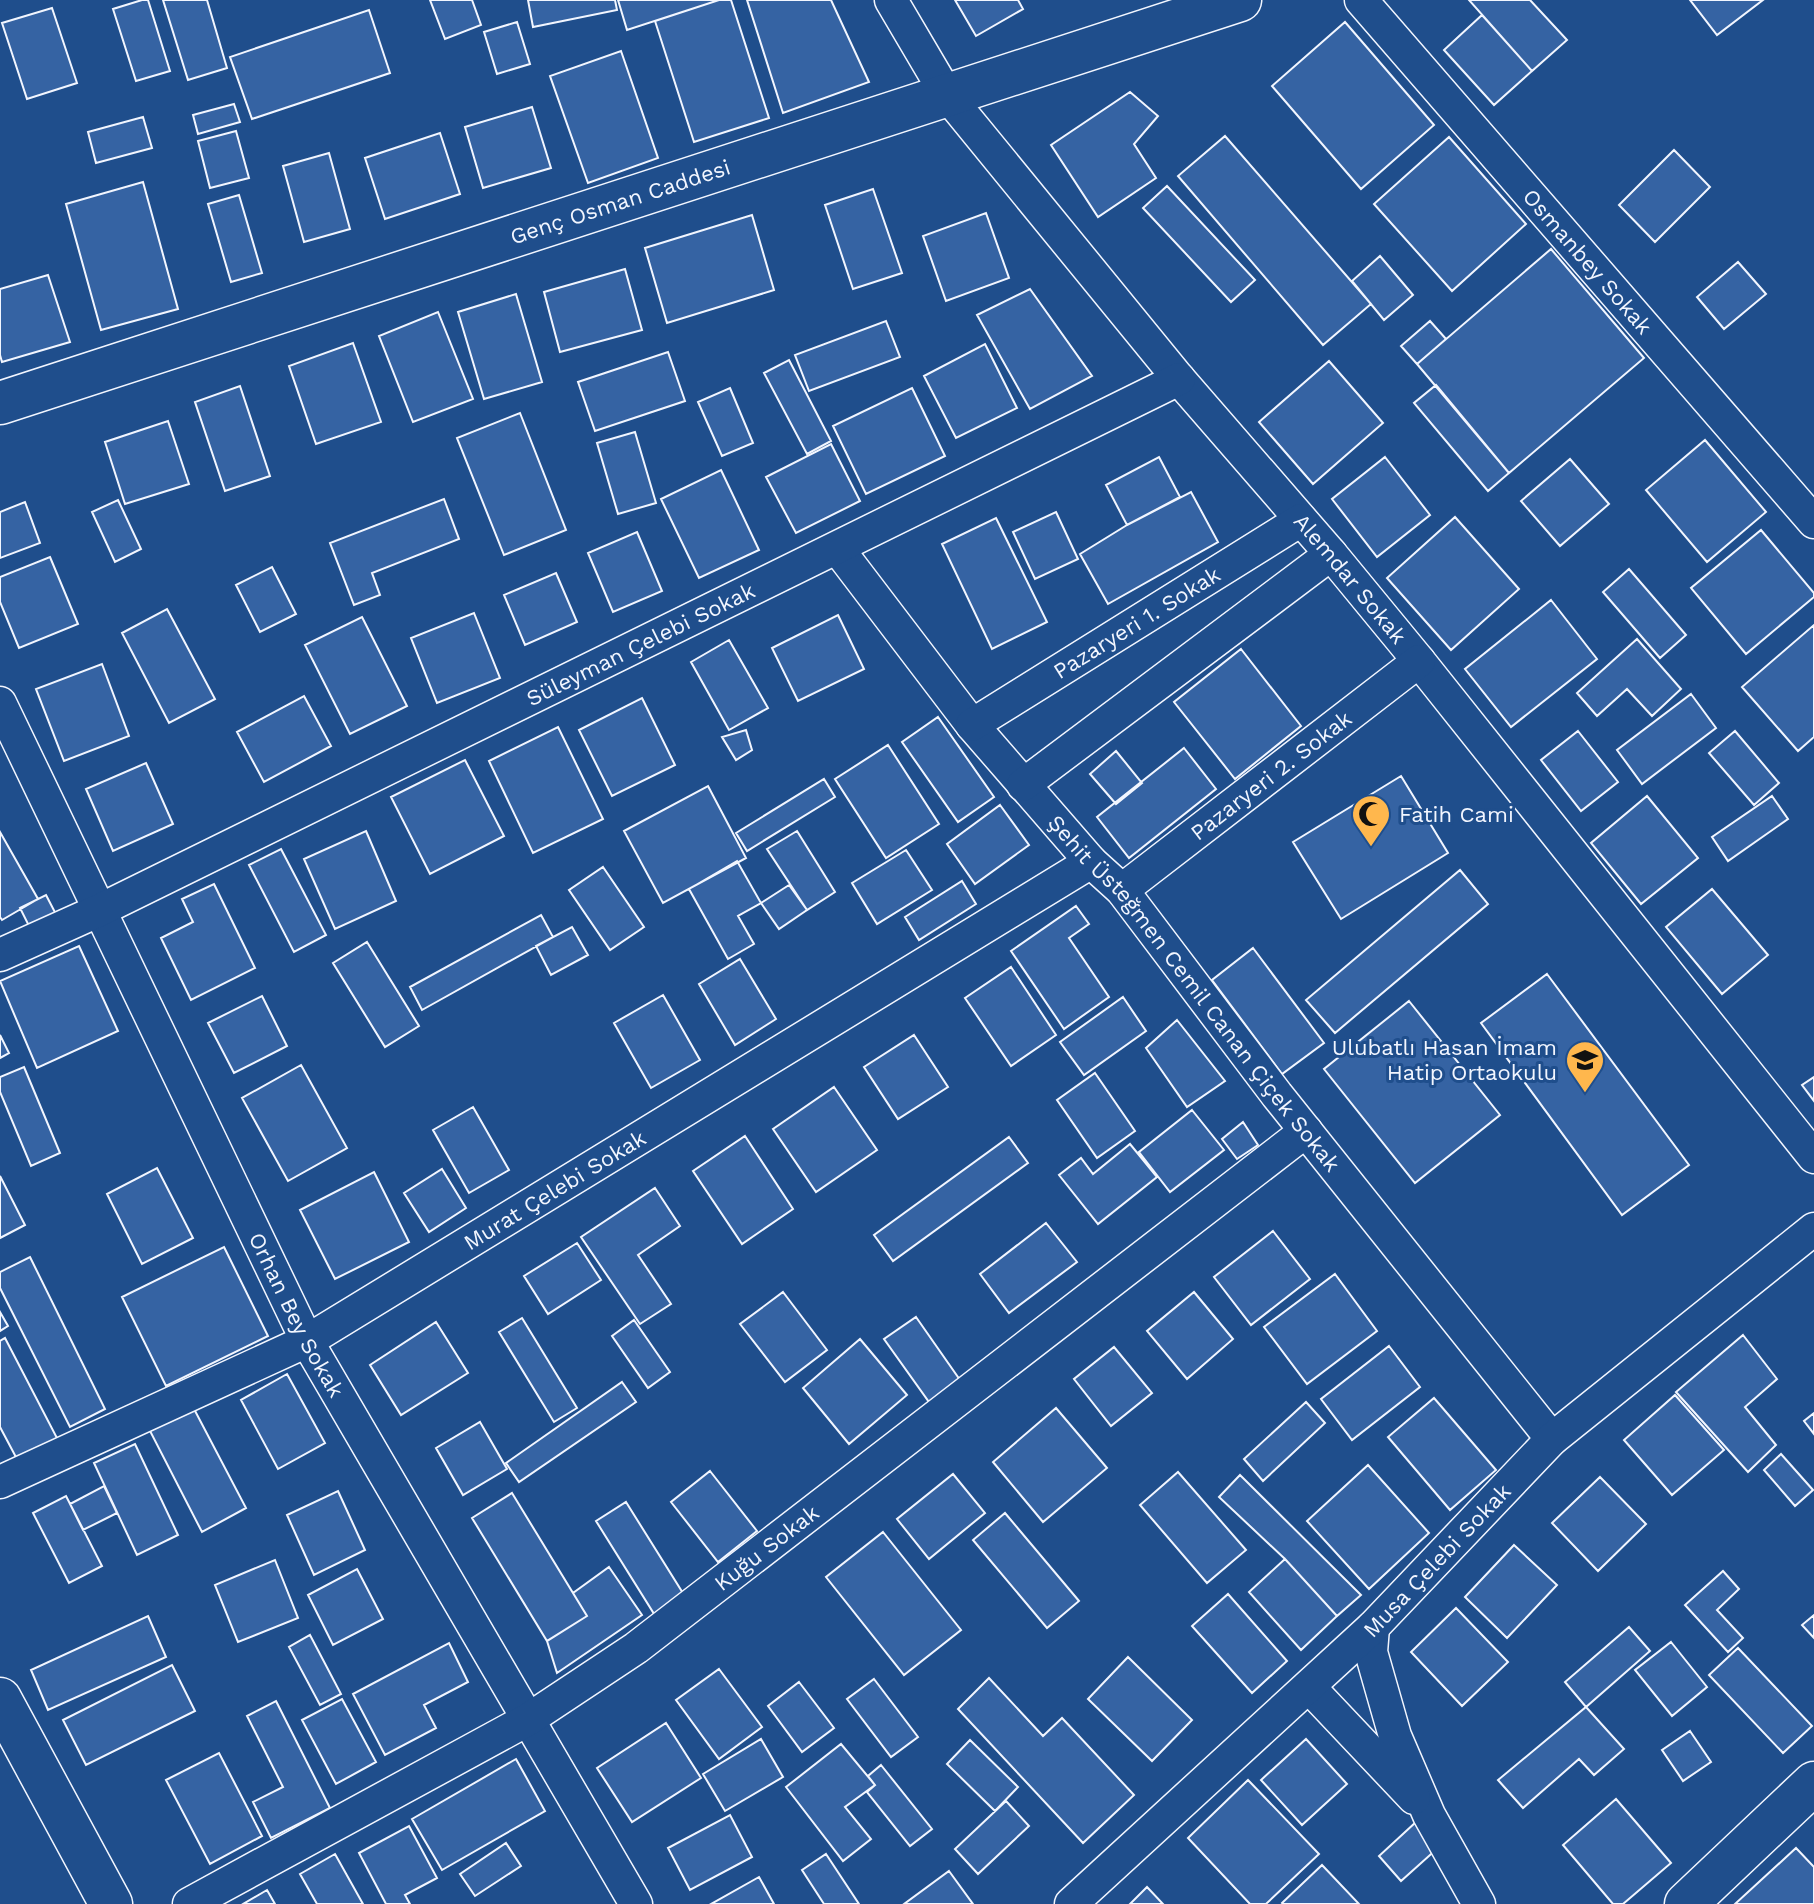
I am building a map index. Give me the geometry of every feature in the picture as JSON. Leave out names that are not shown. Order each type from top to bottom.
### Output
[{"type":"street","name":"Alemdar Sokak","points":[[891,0],[947,95],[1179,379],[1419,661],[1814,1157]]},
{"type":"street","name":"Genç Osman Caddesi","points":[[0,403],[1240,0]]},
{"type":"street","name":"Osmanbey Sokak","points":[[1361,0],[1814,522]]},
{"type":"street","name":"Süleyman Çelebi Sokak","points":[[0,955],[100,910],[1179,379]]},
{"type":"street","name":"Pazaryeri 1. Sokak","points":[[972,725],[1301,520]]},
{"type":"street","name":"Şehit Üsteğmen Cemil Canan Çiçek Sokak","points":[[838,549],[972,725],[1091,862],[1122,890],[1306,1131],[1552,1439]]},
{"type":"street","points":[[1023,785],[1331,554]]},
{"type":"street","name":"Pazaryeri 2. Sokak","points":[[1122,890],[1419,661]]},
{"type":"street","name":"Orhan Bey Sokak","points":[[0,703],[307,1341],[636,1904]]},
{"type":"street","name":"Murat Çelebi Sokak","points":[[0,1482],[307,1341],[1091,862]]},
{"type":"street","name":"Kuğu Sokak","points":[[189,1904],[529,1719],[636,1648],[1306,1131]]},
{"type":"street","name":"Musa Çelebi Sokak","points":[[1071,1904],[1373,1627],[1552,1439],[1814,1229]]},
{"type":"street","points":[[1373,1627],[1371,1652],[1395,1736],[1429,1815],[1479,1904]]},
{"type":"street","points":[[1309,1687],[1429,1815]]},
{"type":"street","points":[[0,1699],[111,1904]]},
{"type":"street","points":[[1686,1904],[1814,1783]]},
{"type":"building","points":[[148,0],[170,71],[136,81],[113,9]]},
{"type":"building","points":[[163,0],[207,0],[227,68],[188,80]]},
{"type":"building","points":[[430,0],[472,0],[481,25],[445,39]]},
{"type":"building","points":[[528,0],[615,0],[617,10],[533,27]]},
{"type":"building","points":[[618,0],[719,0],[627,30]]},
{"type":"building","points":[[719,0],[731,0],[769,118],[694,142],[655,21]]},
{"type":"building","points":[[747,0],[831,0],[869,82],[783,113]]},
{"type":"building","points":[[955,0],[1018,0],[1023,9],[976,36]]},
{"type":"building","points":[[1469,0],[1530,0],[1567,40],[1532,71]]},
{"type":"building","points":[[1690,0],[1763,0],[1717,35]]},
{"type":"building","points":[[52,8],[77,83],[27,99],[2,23]]},
{"type":"building","points":[[369,10],[390,73],[252,119],[230,57]]},
{"type":"building","points":[[1482,15],[1532,71],[1494,105],[1444,50]]},
{"type":"building","points":[[517,22],[530,64],[497,74],[484,32]]},
{"type":"building","points":[[1345,22],[1434,125],[1361,189],[1272,86]]},
{"type":"building","points":[[621,51],[658,158],[588,183],[550,76]]},
{"type":"building","points":[[1130,92],[1158,116],[1134,144],[1156,178],[1098,217],[1051,145]]},
{"type":"building","points":[[234,104],[240,122],[198,134],[193,115]]},
{"type":"building","points":[[532,107],[551,168],[483,188],[465,127]]},
{"type":"building","points":[[143,117],[152,148],[96,163],[88,132]]},
{"type":"building","points":[[236,131],[249,178],[210,188],[198,141]]},
{"type":"building","points":[[440,133],[460,194],[385,219],[365,158]]},
{"type":"building","points":[[1225,136],[1371,304],[1323,345],[1178,176]]},
{"type":"building","points":[[1449,137],[1526,224],[1452,291],[1374,204]]},
{"type":"building","points":[[1674,150],[1710,187],[1655,242],[1619,205]]},
{"type":"building","points":[[329,153],[350,229],[304,242],[283,166]]},
{"type":"building","points":[[143,182],[178,309],[101,330],[66,204]]},
{"type":"building","points":[[1167,186],[1255,280],[1231,302],[1143,208]]},
{"type":"building","points":[[873,189],[902,273],[853,289],[825,205]]},
{"type":"building","points":[[239,195],[262,273],[231,282],[208,204]]},
{"type":"building","points":[[986,213],[1009,278],[946,301],[923,236]]},
{"type":"building","points":[[752,215],[774,290],[667,323],[645,248]]},
{"type":"building","points":[[1551,249],[1644,358],[1509,473],[1417,364]]},
{"type":"building","points":[[1380,256],[1413,295],[1384,320],[1352,281]]},
{"type":"building","points":[[1738,262],[1766,294],[1724,329],[1697,297]]},
{"type":"building","points":[[625,269],[642,330],[560,352],[544,292]]},
{"type":"building","points":[[48,275],[70,342],[2,362],[0,289]]},
{"type":"building","points":[[1030,289],[1092,376],[1030,409],[977,315]]},
{"type":"building","points":[[516,294],[542,382],[484,399],[458,312]]},
{"type":"building","points":[[438,312],[473,399],[413,422],[379,336]]},
{"type":"building","points":[[886,321],[900,357],[809,391],[795,355]]},
{"type":"building","points":[[1430,321],[1446,339],[1417,364],[1401,346]]},
{"type":"building","points":[[353,343],[381,422],[316,444],[289,366]]},
{"type":"building","points":[[985,344],[1017,408],[956,438],[924,376]]},
{"type":"building","points":[[668,352],[685,401],[595,431],[578,382]]},
{"type":"building","points":[[789,360],[831,441],[807,454],[764,373]]},
{"type":"building","points":[[1329,361],[1383,423],[1313,484],[1259,422]]},
{"type":"building","points":[[1436,385],[1509,473],[1488,491],[1414,403]]},
{"type":"building","points":[[240,386],[270,476],[225,491],[195,402]]},
{"type":"building","points":[[730,388],[753,443],[722,456],[698,402]]},
{"type":"building","points":[[912,388],[945,456],[866,494],[833,426]]},
{"type":"building","points":[[520,413],[566,530],[504,555],[457,438]]},
{"type":"building","points":[[168,421],[189,484],[125,504],[105,442]]},
{"type":"building","points":[[635,432],[656,503],[618,514],[597,443]]},
{"type":"building","points":[[1705,440],[1766,512],[1707,562],[1646,490]]},
{"type":"building","points":[[831,444],[860,501],[796,533],[766,477]]},
{"type":"building","points":[[1159,457],[1180,497],[1127,525],[1106,485]]},
{"type":"building","points":[[1385,457],[1430,515],[1377,557],[1332,499]]},
{"type":"building","points":[[1570,459],[1609,504],[1560,546],[1521,501]]},
{"type":"building","points":[[721,470],[759,550],[699,578],[661,499]]},
{"type":"building","points":[[1191,492],[1218,542],[1108,604],[1080,554]]},
{"type":"building","points":[[444,499],[459,539],[372,573],[380,595],[354,605],[330,543]]},
{"type":"building","points":[[118,500],[141,549],[115,562],[92,512]]},
{"type":"building","points":[[25,502],[40,543],[0,558],[0,512]]},
{"type":"building","points":[[1056,512],[1078,559],[1035,579],[1013,532]]},
{"type":"building","points":[[1455,517],[1519,589],[1451,650],[1387,578]]},
{"type":"building","points":[[996,518],[1047,622],[992,649],[942,544]]},
{"type":"building","points":[[1761,530],[1814,593],[1814,597],[1746,654],[1691,588]]},
{"type":"building","points":[[637,532],[662,591],[613,612],[588,553]]},
{"type":"building","points":[[50,557],[78,624],[19,648],[0,602],[0,577]]},
{"type":"building","points":[[272,567],[296,614],[260,632],[236,585]]},
{"type":"building","points":[[1629,569],[1686,635],[1660,658],[1603,592]]},
{"type":"building","points":[[556,573],[577,622],[525,645],[504,595]]},
{"type":"building","points":[[1551,600],[1597,659],[1511,727],[1465,669]]},
{"type":"building","points":[[167,609],[215,699],[169,723],[122,633]]},
{"type":"building","points":[[474,613],[500,678],[437,703],[411,638]]},
{"type":"building","points":[[838,615],[864,669],[798,701],[772,648]]},
{"type":"building","points":[[362,617],[407,706],[350,734],[305,645]]},
{"type":"building","points":[[1814,625],[1814,737],[1798,751],[1742,687]]},
{"type":"building","points":[[1637,639],[1681,689],[1652,716],[1627,689],[1597,716],[1577,693]]},
{"type":"building","points":[[729,640],[768,708],[729,730],[691,662]]},
{"type":"building","points":[[1241,649],[1301,726],[1235,779],[1174,702]]},
{"type":"building","points":[[102,664],[129,736],[64,761],[36,689]]},
{"type":"building","points":[[1691,694],[1716,728],[1642,784],[1617,750]]},
{"type":"building","points":[[304,696],[331,746],[264,782],[237,732]]},
{"type":"building","points":[[642,698],[675,765],[612,796],[579,730]]},
{"type":"building","points":[[938,717],[994,797],[958,822],[902,742]]},
{"type":"building","points":[[558,727],[603,819],[533,853],[489,761]]},
{"type":"building","points":[[746,730],[752,750],[736,760],[722,737]]},
{"type":"building","points":[[1578,731],[1618,782],[1581,811],[1541,760]]},
{"type":"building","points":[[1735,731],[1779,783],[1754,805],[1709,753]]},
{"type":"building","points":[[888,745],[939,824],[886,858],[835,779]]},
{"type":"building","points":[[1184,748],[1216,789],[1129,858],[1097,817]]},
{"type":"building","points":[[1116,751],[1142,783],[1116,804],[1090,774]]},
{"type":"building","points":[[465,760],[504,836],[430,874],[391,797]]},
{"type":"building","points":[[146,763],[173,824],[113,851],[86,789]]},
{"type":"building","name":"Fatih Cami","points":[[1401,776],[1448,853],[1341,919],[1293,842]]},
{"type":"building","points":[[824,779],[835,797],[747,851],[736,833]]},
{"type":"building","points":[[708,786],[746,858],[663,903],[624,831]]},
{"type":"building","points":[[1647,796],[1698,858],[1641,904],[1591,843]]},
{"type":"building","points":[[1772,796],[1788,819],[1728,861],[1712,837]]},
{"type":"building","points":[[1000,805],[1029,845],[975,884],[947,844]]},
{"type":"building","points":[[366,831],[396,901],[335,929],[304,859]]},
{"type":"building","points":[[797,831],[835,892],[807,910],[767,849]]},
{"type":"building","points":[[0,832],[38,899],[2,920],[0,917]]},
{"type":"building","points":[[281,849],[326,935],[294,952],[249,865]]},
{"type":"building","points":[[906,850],[932,890],[877,924],[852,883]]},
{"type":"building","points":[[737,861],[761,903],[738,916],[754,944],[728,959],[689,889]]},
{"type":"building","points":[[603,867],[644,927],[610,950],[569,890]]},
{"type":"building","points":[[1460,870],[1488,904],[1335,1033],[1306,1000]]},
{"type":"building","points":[[962,881],[976,904],[919,940],[905,917]]},
{"type":"building","points":[[214,884],[255,968],[191,1000],[161,938],[193,922],[182,899]]},
{"type":"building","points":[[789,885],[807,910],[779,929],[761,903]]},
{"type":"building","points":[[1712,889],[1768,955],[1722,994],[1666,927]]},
{"type":"building","points":[[46,895],[59,920],[33,934],[20,908]]},
{"type":"building","points":[[1076,906],[1089,924],[1069,938],[1109,997],[1064,1029],[1011,951]]},
{"type":"building","points":[[541,915],[553,937],[422,1010],[410,987]]},
{"type":"building","points":[[572,927],[588,955],[551,975],[536,946]]},
{"type":"building","points":[[367,942],[419,1026],[385,1047],[333,963]]},
{"type":"building","points":[[79,946],[118,1031],[37,1068],[0,981]]},
{"type":"building","points":[[1253,948],[1324,1043],[1282,1074],[1212,980]]},
{"type":"building","points":[[740,959],[776,1019],[735,1045],[699,984]]},
{"type":"building","points":[[1011,967],[1056,1035],[1011,1066],[965,998]]},
{"type":"building","name":"Ulubatlı Hasan İmam Hatip Ortaokulu","points":[[1547,974],[1689,1165],[1622,1215],[1481,1023]]},
{"type":"building","points":[[663,995],[700,1060],[651,1088],[614,1023]]},
{"type":"building","points":[[262,996],[287,1046],[234,1073],[208,1023]]},
{"type":"building","points":[[1123,997],[1146,1031],[1084,1075],[1060,1042]]},
{"type":"building","points":[[1409,1001],[1500,1115],[1415,1183],[1324,1069]]},
{"type":"building","points":[[1177,1020],[1225,1081],[1187,1107],[1146,1048]]},
{"type":"building","points":[[0,1035],[9,1053],[0,1058]]},
{"type":"building","points":[[914,1035],[948,1087],[898,1119],[864,1067]]},
{"type":"building","points":[[301,1065],[347,1148],[288,1181],[242,1098]]},
{"type":"building","points":[[24,1067],[60,1153],[31,1166],[0,1092],[0,1077]]},
{"type":"building","points":[[1095,1073],[1135,1131],[1097,1158],[1057,1100]]},
{"type":"building","points":[[1814,1077],[1814,1101],[1802,1085]]},
{"type":"building","points":[[834,1087],[877,1150],[816,1192],[773,1129]]},
{"type":"building","points":[[473,1107],[509,1170],[469,1193],[433,1130]]},
{"type":"building","points":[[1192,1110],[1224,1150],[1170,1192],[1139,1152]]},
{"type":"building","points":[[1243,1122],[1258,1145],[1237,1159],[1222,1139]]},
{"type":"building","points":[[745,1136],[793,1209],[742,1244],[693,1171]]},
{"type":"building","points":[[1009,1137],[1028,1163],[893,1261],[874,1235]]},
{"type":"building","points":[[1130,1144],[1157,1177],[1098,1224],[1059,1175],[1081,1158],[1093,1174]]},
{"type":"building","points":[[157,1168],[193,1238],[142,1264],[107,1194]]},
{"type":"building","points":[[442,1169],[466,1208],[429,1232],[404,1193]]},
{"type":"building","points":[[374,1172],[409,1242],[335,1279],[300,1210]]},
{"type":"building","points":[[0,1176],[25,1225],[0,1238]]},
{"type":"building","points":[[655,1188],[680,1226],[638,1255],[671,1304],[640,1324],[581,1237]]},
{"type":"building","points":[[1046,1223],[1077,1262],[1009,1313],[980,1274]]},
{"type":"building","points":[[1273,1231],[1310,1279],[1251,1325],[1214,1277]]},
{"type":"building","points":[[577,1243],[601,1280],[548,1314],[524,1276]]},
{"type":"building","points":[[224,1247],[268,1336],[166,1386],[122,1297]]},
{"type":"building","points":[[30,1257],[105,1409],[70,1427],[0,1288],[0,1272]]},
{"type":"building","points":[[1335,1274],[1377,1331],[1307,1384],[1264,1327]]},
{"type":"building","points":[[783,1292],[827,1350],[785,1382],[740,1324]]},
{"type":"building","points":[[1194,1292],[1233,1339],[1187,1379],[1147,1331]]},
{"type":"building","points":[[0,1312],[8,1326],[0,1331]]},
{"type":"building","points":[[916,1317],[960,1380],[929,1402],[884,1339]]},
{"type":"building","points":[[522,1318],[577,1408],[554,1422],[499,1332]]},
{"type":"building","points":[[634,1320],[670,1372],[648,1388],[612,1336]]},
{"type":"building","points":[[436,1322],[468,1373],[401,1415],[370,1365]]},
{"type":"building","points":[[1743,1335],[1777,1379],[1745,1407],[1776,1445],[1748,1472],[1676,1392]]},
{"type":"building","points":[[5,1338],[58,1440],[18,1461],[0,1427],[0,1341]]},
{"type":"building","points":[[860,1339],[907,1395],[849,1444],[803,1388]]},
{"type":"building","points":[[1389,1346],[1420,1387],[1352,1440],[1321,1399]]},
{"type":"building","points":[[1114,1347],[1152,1393],[1111,1426],[1074,1379]]},
{"type":"building","points":[[287,1374],[325,1443],[278,1469],[241,1400]]},
{"type":"building","points":[[622,1382],[636,1402],[519,1482],[506,1463]]},
{"type":"building","points":[[1675,1395],[1724,1450],[1672,1495],[1624,1440]]},
{"type":"building","points":[[1434,1398],[1496,1470],[1450,1510],[1388,1437]]},
{"type":"building","points":[[1306,1402],[1325,1423],[1263,1481],[1244,1459]]},
{"type":"building","points":[[193,1407],[246,1508],[202,1532],[149,1429]]},
{"type":"building","points":[[1056,1408],[1107,1468],[1043,1522],[993,1462]]},
{"type":"building","points":[[1814,1413],[1814,1434],[1804,1421]]},
{"type":"building","points":[[480,1422],[507,1469],[463,1495],[436,1448]]},
{"type":"building","points":[[135,1444],[178,1535],[137,1555],[94,1463]]},
{"type":"building","points":[[1781,1454],[1813,1490],[1795,1506],[1764,1470]]},
{"type":"building","points":[[1368,1465],[1429,1533],[1369,1589],[1307,1521]]},
{"type":"building","points":[[710,1471],[757,1531],[718,1562],[671,1502]]},
{"type":"building","points":[[1178,1472],[1246,1550],[1207,1583],[1140,1505]]},
{"type":"building","points":[[953,1474],[985,1513],[929,1559],[897,1519]]},
{"type":"building","points":[[1240,1475],[1361,1595],[1337,1616],[1285,1559],[1219,1497]]},
{"type":"building","points":[[1600,1477],[1646,1524],[1598,1571],[1552,1523]]},
{"type":"building","points":[[104,1486],[117,1513],[83,1530],[70,1504]]},
{"type":"building","points":[[338,1491],[365,1550],[314,1575],[287,1515]]},
{"type":"building","points":[[512,1493],[587,1616],[547,1641],[472,1518]]},
{"type":"building","points":[[66,1496],[102,1566],[69,1583],[33,1513]]},
{"type":"building","points":[[626,1502],[686,1598],[656,1617],[596,1521]]},
{"type":"building","points":[[1005,1513],[1079,1601],[1047,1628],[973,1540]]},
{"type":"building","points":[[883,1532],[961,1630],[904,1675],[826,1577]]},
{"type":"building","points":[[1514,1545],[1557,1585],[1507,1638],[1465,1597]]},
{"type":"building","points":[[1285,1559],[1337,1616],[1301,1650],[1249,1592]]},
{"type":"building","points":[[275,1560],[298,1618],[238,1642],[215,1585]]},
{"type":"building","points":[[609,1567],[642,1615],[557,1673],[547,1641],[587,1616],[573,1593]]},
{"type":"building","points":[[357,1569],[383,1619],[333,1645],[308,1595]]},
{"type":"building","points":[[1723,1571],[1739,1589],[1717,1610],[1743,1638],[1728,1652],[1685,1605]]},
{"type":"building","points":[[1228,1594],[1287,1661],[1252,1693],[1192,1626]]},
{"type":"building","points":[[1456,1608],[1508,1662],[1462,1706],[1411,1652]]},
{"type":"building","points":[[1814,1615],[1814,1638],[1802,1625]]},
{"type":"building","points":[[148,1616],[166,1657],[48,1710],[31,1670]]},
{"type":"building","points":[[1629,1627],[1650,1651],[1586,1707],[1565,1682]]},
{"type":"building","points":[[310,1635],[341,1694],[320,1705],[289,1647]]},
{"type":"building","points":[[1671,1642],[1707,1687],[1672,1716],[1635,1670]]},
{"type":"building","points":[[449,1643],[468,1682],[424,1705],[436,1728],[385,1755],[353,1694]]},
{"type":"building","points":[[1738,1648],[1812,1726],[1783,1753],[1709,1675]]},
{"type":"building","points":[[1128,1657],[1192,1720],[1152,1761],[1088,1699]]},
{"type":"building","points":[[172,1665],[195,1711],[86,1765],[63,1720]]},
{"type":"building","points":[[719,1669],[762,1727],[719,1759],[676,1700]]},
{"type":"building","points":[[989,1678],[1043,1736],[1062,1718],[1134,1795],[1083,1843],[958,1709]]},
{"type":"building","points":[[874,1679],[918,1737],[891,1757],[847,1699]]},
{"type":"building","points":[[799,1682],[834,1728],[802,1752],[768,1706]]},
{"type":"building","points":[[342,1699],[376,1762],[336,1784],[302,1720]]},
{"type":"building","points":[[276,1701],[330,1808],[271,1838],[253,1802],[283,1787],[247,1716]]},
{"type":"building","points":[[1586,1707],[1624,1749],[1594,1775],[1579,1759],[1523,1808],[1498,1780]]},
{"type":"building","points":[[666,1723],[701,1778],[632,1822],[597,1768]]},
{"type":"building","points":[[1690,1731],[1711,1762],[1683,1781],[1662,1750]]},
{"type":"building","points":[[761,1739],[783,1777],[725,1811],[703,1774]]},
{"type":"building","points":[[1306,1739],[1347,1784],[1302,1825],[1261,1780]]},
{"type":"building","points":[[970,1740],[1018,1787],[995,1811],[947,1764]]},
{"type":"building","points":[[841,1744],[875,1785],[845,1807],[871,1839],[843,1861],[786,1787]]},
{"type":"building","points":[[219,1753],[262,1836],[210,1864],[166,1780]]},
{"type":"building","points":[[516,1759],[545,1811],[442,1870],[412,1819]]},
{"type":"building","points":[[881,1765],[932,1829],[910,1846],[867,1792],[875,1785],[868,1776]]},
{"type":"building","points":[[1248,1780],[1319,1854],[1266,1904],[1250,1904],[1188,1838]]},
{"type":"building","points":[[1616,1799],[1671,1863],[1623,1904],[1613,1904],[1563,1845]]},
{"type":"building","points":[[1006,1801],[1029,1826],[978,1874],[955,1849]]},
{"type":"building","points":[[730,1815],[752,1857],[690,1890],[668,1848]]},
{"type":"building","points":[[1416,1822],[1439,1847],[1401,1881],[1379,1856]]},
{"type":"building","points":[[409,1826],[437,1878],[405,1895],[410,1904],[386,1904],[359,1853]]},
{"type":"building","points":[[506,1843],[521,1866],[475,1896],[460,1874]]},
{"type":"building","points":[[1796,1848],[1814,1867],[1814,1904],[1735,1904]]},
{"type":"building","points":[[335,1854],[363,1904],[317,1904],[300,1874]]},
{"type":"building","points":[[826,1854],[859,1904],[824,1904],[802,1870]]},
{"type":"building","points":[[1322,1865],[1359,1904],[1282,1903]]},
{"type":"building","points":[[949,1871],[973,1904],[904,1904]]},
{"type":"building","points":[[759,1877],[774,1904],[711,1904]]},
{"type":"building","points":[[1147,1887],[1163,1904],[1130,1904]]},
{"type":"building","points":[[267,1890],[275,1904],[243,1904]]},
{"type":"place","name":"Fatih Cami","points":[[1371,848]]},
{"type":"place","name":"Ulubatlı Hasan İmam Hatip Ortaokulu","points":[[1585,1094]]}]
